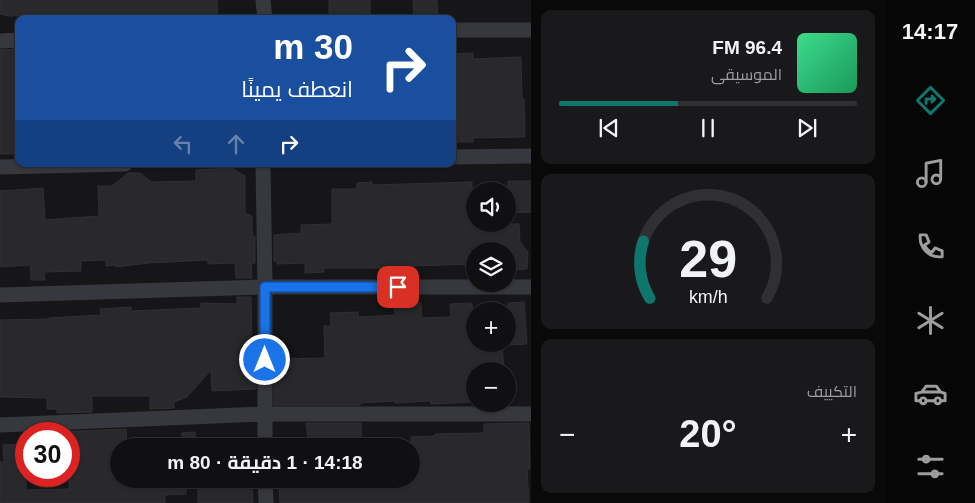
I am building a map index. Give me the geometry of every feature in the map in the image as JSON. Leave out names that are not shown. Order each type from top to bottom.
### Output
[{"type":"street","points":[[263,0],[265,15]]},
{"type":"street","points":[[456,30],[531,30]]},
{"type":"street","points":[[0,41],[15,40]]},
{"type":"street","points":[[456,157],[531,156]]},
{"type":"street","points":[[0,167],[15,167]]},
{"type":"street","points":[[263,167],[265,438]]},
{"type":"street","points":[[0,295],[265,287],[531,287]]},
{"type":"street","points":[[0,425],[264,414],[531,414]]},
{"type":"street","points":[[266,488],[266,503]]},
{"type":"building","points":[[0,0],[217,0],[218,15],[47,14],[9,16],[0,14]]},
{"type":"building","points":[[329,0],[370,0],[370,14],[329,15]]},
{"type":"building","points":[[413,0],[437,0],[438,15],[414,15]]},
{"type":"building","points":[[15,49],[15,154],[0,154],[0,50]]},
{"type":"building","points":[[473,53],[473,59],[521,57],[525,137],[473,138],[473,142],[456,142],[456,54]]},
{"type":"building","points":[[232,168],[245,176],[245,213],[252,216],[253,237],[255,237],[255,263],[251,263],[252,278],[236,278],[235,263],[208,264],[208,260],[148,263],[116,267],[116,265],[106,266],[106,260],[81,261],[81,271],[44,272],[45,280],[31,280],[30,265],[0,267],[0,191],[43,188],[45,220],[99,216],[98,186],[112,186],[128,173],[140,173],[151,182],[196,181],[196,170]]},
{"type":"building","points":[[508,181],[531,181],[531,212],[516,213],[516,182]]},
{"type":"building","points":[[372,182],[372,185],[466,182],[466,232],[516,232],[516,224],[519,224],[520,242],[528,252],[527,269],[516,270],[516,242],[466,242],[466,264],[412,266],[412,275],[380,275],[380,268],[324,268],[324,272],[305,273],[305,263],[277,264],[277,261],[274,261],[274,235],[301,233],[301,225],[332,224],[332,189],[357,189],[357,183]]},
{"type":"building","points":[[237,297],[251,297],[252,359],[256,359],[256,389],[212,391],[211,370],[187,397],[174,402],[174,408],[150,409],[150,396],[92,396],[92,412],[57,413],[57,409],[47,409],[47,398],[0,397],[0,320],[101,315],[100,309],[131,307],[131,311],[201,308],[201,303],[237,304]]},
{"type":"building","points":[[516,302],[524,302],[527,344],[516,345]]},
{"type":"building","points":[[421,303],[422,318],[451,317],[450,304],[466,303],[466,352],[503,352],[503,362],[466,362],[466,402],[431,404],[431,401],[395,403],[395,401],[360,403],[360,405],[274,405],[274,359],[325,358],[324,326],[331,326],[330,313],[358,312],[358,317],[395,315],[394,304]]},
{"type":"building","points":[[306,423],[361,423],[362,438],[308,438]]},
{"type":"building","points":[[529,423],[530,469],[527,469],[529,503],[280,503],[279,488],[420,488],[420,438],[411,437],[435,436],[435,434],[484,433],[484,424]]},
{"type":"building","points":[[126,429],[127,438],[110,438],[110,488],[186,488],[186,494],[165,495],[165,503],[0,503],[0,462],[4,462],[3,445],[15,444],[15,487],[26,487],[26,490],[80,487],[80,431]]},
{"type":"building","points":[[195,432],[195,438],[182,438],[182,433]]},
{"type":"building","points":[[252,488],[253,503],[198,503],[198,489]]},
{"type":"route","points":[[265,360],[265,287],[398,287]]}]
